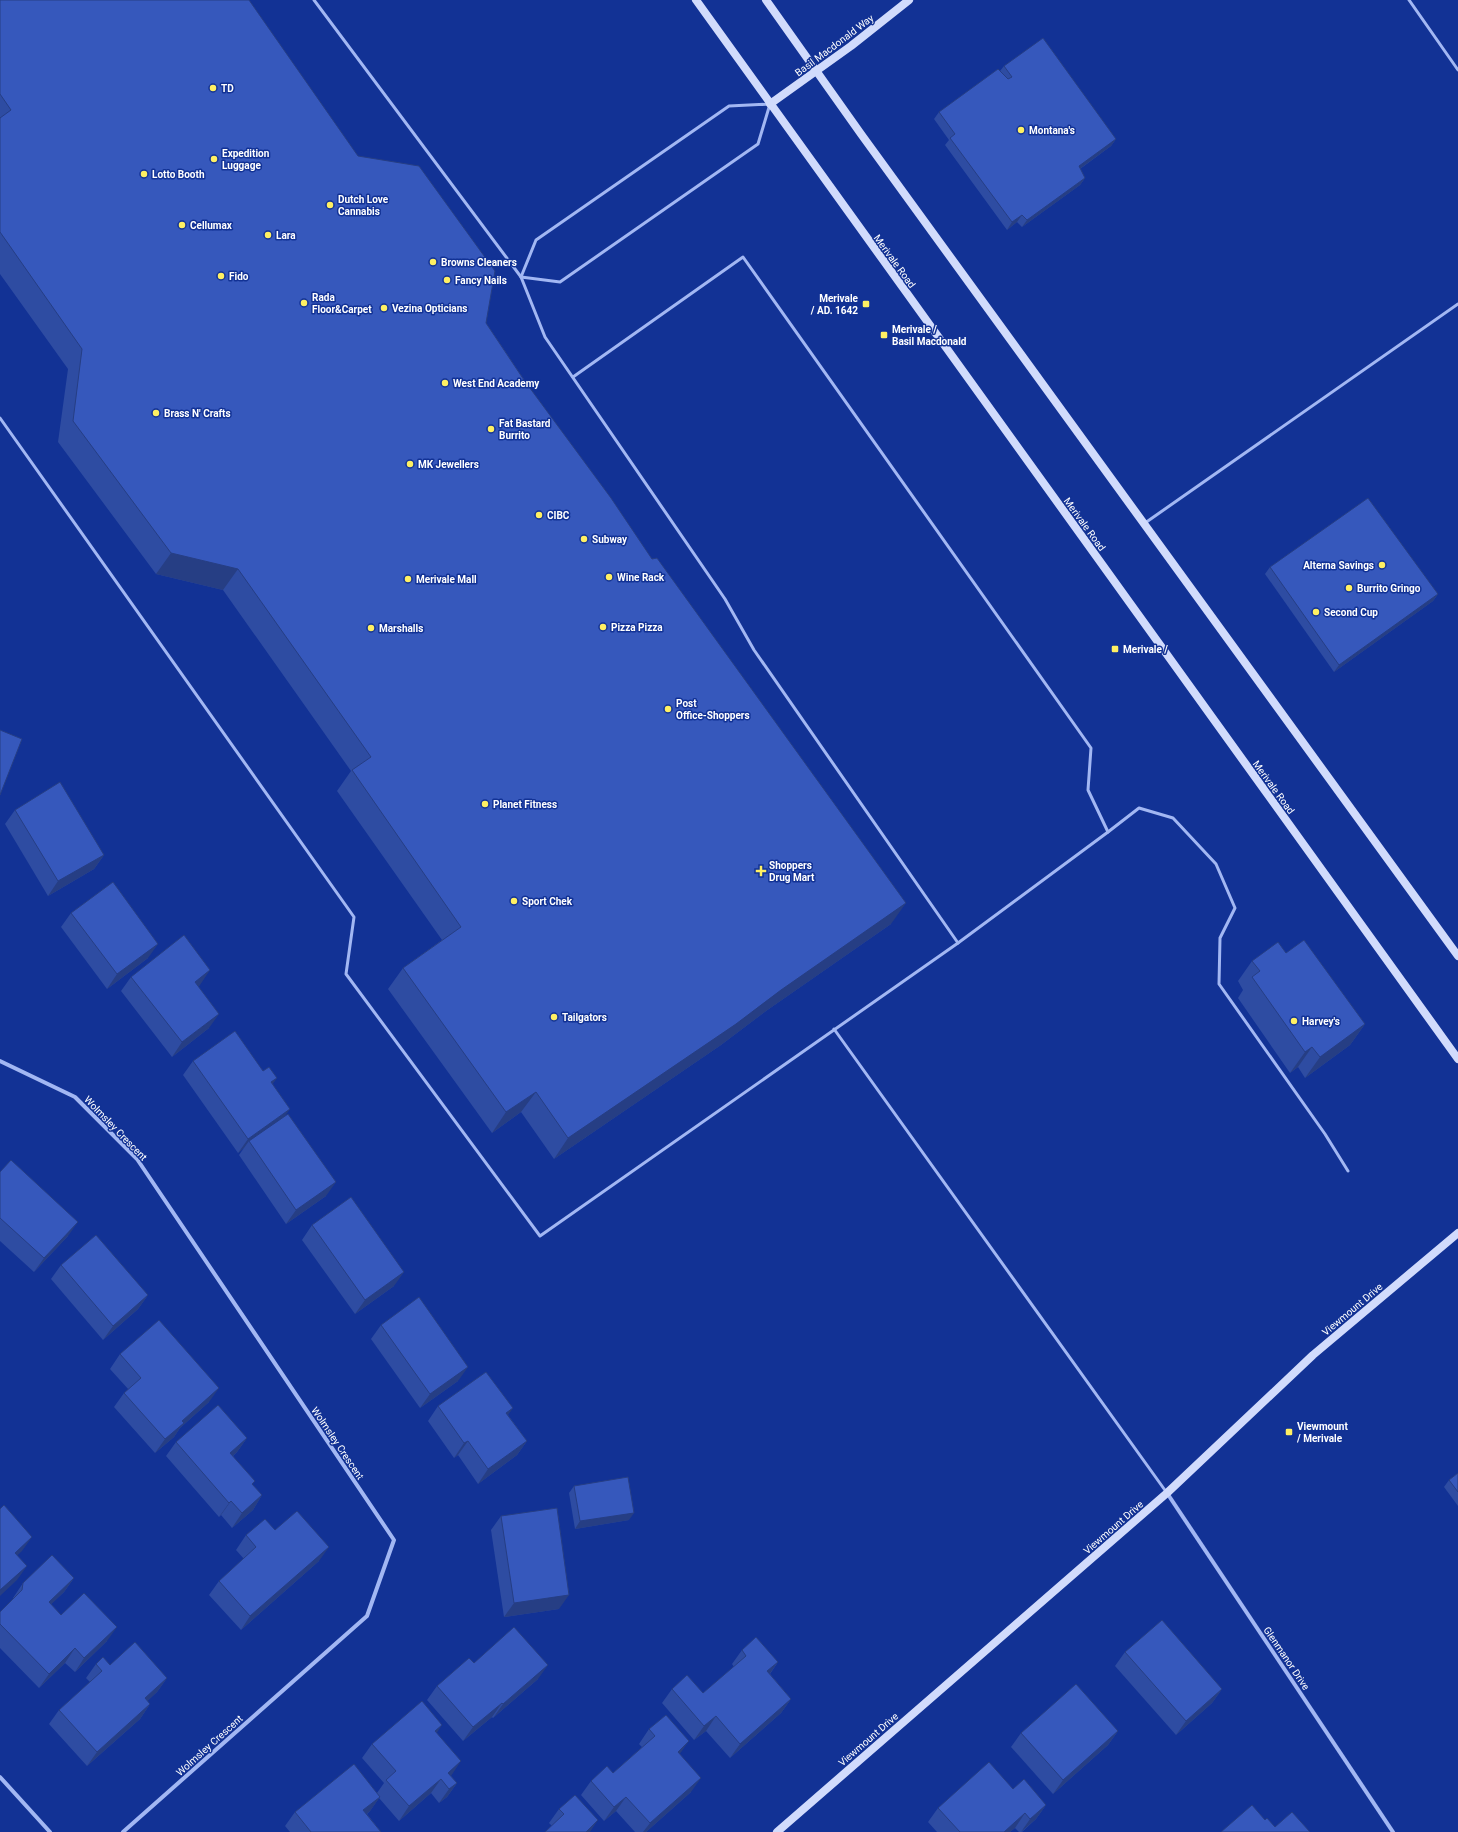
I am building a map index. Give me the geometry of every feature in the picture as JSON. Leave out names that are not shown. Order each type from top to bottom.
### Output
[{"type":"main road","name":"Merivale Road","points":[[696,0],[1458,1059]]},
{"type":"main road","points":[[766,0],[1458,956]]},
{"type":"main road","name":"Basil Macdonald Way","points":[[770,104],[851,46],[909,0]]},
{"type":"main road","name":"Viewmount Drive","points":[[776,1832],[1167,1493],[1313,1355],[1458,1232]]},
{"type":"street","name":"Wolmsley Crescent","points":[[0,1061],[74,1097],[137,1159],[394,1540],[367,1616],[123,1832]]},
{"type":"street","name":"Glenmanor Drive","points":[[1167,1493],[1393,1832]]},
{"type":"street","points":[[0,1777],[50,1832]]},
{"type":"lane","points":[[314,0],[521,277],[545,337],[725,599],[754,650],[958,942]]},
{"type":"lane","points":[[1409,0],[1458,70]]},
{"type":"lane","points":[[770,104],[758,144],[560,282],[521,277],[536,240],[729,106],[770,104]]},
{"type":"lane","points":[[573,377],[743,258],[1091,748],[1088,790],[1108,832]]},
{"type":"lane","points":[[1144,524],[1458,304]]},
{"type":"lane","points":[[0,418],[354,917],[346,974],[540,1236],[958,942],[1139,808],[1173,818],[1216,864],[1236,908],[1220,938],[1219,984],[1325,1134],[1348,1171]]},
{"type":"lane","points":[[834,1030],[1167,1493]]},
{"type":"building","name":"Merivale Mall","points":[[0,0],[249,0],[358,156],[419,166],[495,271],[486,323],[524,380],[611,498],[652,559],[657,558],[906,903],[781,990],[736,1024],[568,1138],[536,1092],[506,1112],[403,968],[461,927],[352,770],[371,757],[238,569],[171,553],[73,421],[82,349],[0,232],[0,118],[11,110],[0,94]]},
{"type":"building","name":"Montana's","points":[[1043,38],[1116,139],[1079,166],[1085,178],[1027,220],[1022,215],[1012,222],[950,138],[955,134],[939,112],[998,69],[1008,79],[1012,77],[1004,66]]},
{"type":"building","points":[[1368,498],[1438,594],[1339,665],[1270,567]]},
{"type":"building","points":[[0,730],[22,739],[0,795]]},
{"type":"building","points":[[60,782],[104,855],[58,881],[15,810]]},
{"type":"building","points":[[113,882],[158,944],[117,974],[71,913]]},
{"type":"building","points":[[184,935],[210,970],[195,982],[219,1014],[182,1042],[131,977]]},
{"type":"building","points":[[1304,940],[1365,1024],[1320,1057],[1312,1047],[1305,1052],[1252,977],[1260,971],[1252,961],[1278,942],[1286,953]]},
{"type":"building","points":[[235,1031],[263,1071],[269,1067],[277,1078],[271,1082],[290,1109],[248,1139],[193,1061]]},
{"type":"building","points":[[288,1114],[336,1182],[296,1210],[249,1141]]},
{"type":"building","points":[[11,1160],[78,1222],[44,1258],[0,1218],[0,1172]]},
{"type":"building","points":[[351,1197],[404,1272],[365,1300],[312,1225]]},
{"type":"building","points":[[96,1235],[148,1295],[113,1326],[61,1265]]},
{"type":"building","points":[[419,1297],[468,1367],[430,1394],[381,1325]]},
{"type":"building","points":[[159,1320],[219,1388],[182,1421],[184,1423],[165,1439],[124,1393],[141,1378],[120,1354]]},
{"type":"building","points":[[486,1372],[513,1408],[506,1413],[527,1441],[488,1469],[468,1441],[464,1443],[438,1406]]},
{"type":"building","points":[[218,1405],[247,1438],[230,1453],[255,1481],[252,1484],[262,1495],[242,1513],[231,1501],[229,1503],[176,1442]]},
{"type":"building","points":[[1458,1473],[1458,1492],[1449,1480]]},
{"type":"building","points":[[628,1477],[634,1513],[580,1521],[574,1486]]},
{"type":"building","points":[[4,1505],[32,1537],[15,1553],[27,1566],[0,1590],[0,1509]]},
{"type":"building","points":[[557,1508],[569,1595],[514,1603],[501,1516]]},
{"type":"building","points":[[297,1511],[329,1547],[250,1616],[219,1581],[256,1547],[246,1535],[265,1519],[275,1530]]},
{"type":"building","points":[[52,1555],[74,1578],[49,1602],[61,1615],[84,1593],[117,1627],[84,1658],[75,1648],[49,1674],[0,1624],[0,1612],[22,1590],[23,1583]]},
{"type":"building","points":[[1162,1620],[1222,1689],[1186,1721],[1125,1652]]},
{"type":"building","points":[[514,1627],[548,1665],[503,1704],[502,1703],[473,1727],[437,1686],[469,1658],[474,1663]]},
{"type":"building","points":[[756,1637],[778,1662],[767,1671],[791,1699],[740,1744],[716,1716],[704,1726],[672,1689],[687,1675],[703,1693],[746,1656],[742,1650]]},
{"type":"building","points":[[135,1642],[167,1678],[145,1698],[150,1704],[97,1752],[59,1710],[102,1671],[96,1664],[103,1657],[110,1665]]},
{"type":"building","points":[[1076,1684],[1118,1731],[1063,1780],[1021,1733]]},
{"type":"building","points":[[422,1701],[442,1725],[435,1731],[461,1761],[448,1773],[457,1783],[449,1789],[441,1779],[409,1806],[386,1780],[396,1771],[372,1744]]},
{"type":"building","points":[[666,1715],[689,1741],[678,1752],[701,1778],[650,1823],[626,1797],[614,1807],[591,1781],[607,1766],[613,1773],[655,1736],[649,1729]]},
{"type":"building","points":[[989,1762],[1013,1789],[1024,1779],[1046,1805],[1030,1819],[1025,1813],[1004,1832],[960,1832],[938,1808]]},
{"type":"building","points":[[354,1764],[380,1797],[363,1810],[381,1832],[311,1832],[295,1812]]},
{"type":"building","points":[[575,1795],[598,1820],[586,1832],[545,1832],[564,1814],[559,1809]]},
{"type":"building","points":[[1252,1805],[1265,1820],[1267,1818],[1275,1827],[1292,1812],[1310,1832],[1221,1832]]},
{"type":"place","name":"TD","points":[[213,88]]},
{"type":"place","name":"Montana's","points":[[1021,130]]},
{"type":"place","name":"Expedition Luggage","points":[[214,159]]},
{"type":"place","name":"Lotto Booth","points":[[144,174]]},
{"type":"place","name":"Dutch Love Cannabis","points":[[330,205]]},
{"type":"place","name":"Cellumax","points":[[182,225]]},
{"type":"place","name":"Lara","points":[[268,235]]},
{"type":"place","name":"Browns Cleaners","points":[[433,262]]},
{"type":"place","name":"Fido","points":[[221,276]]},
{"type":"place","name":"Fancy Nails","points":[[447,280]]},
{"type":"place","name":"Rada Floor&Carpet","points":[[304,303]]},
{"type":"place","name":"Merivale / AD. 1642","points":[[866,304]]},
{"type":"place","name":"Vezina Opticians","points":[[384,308]]},
{"type":"place","name":"Merivale / Basil Macdonald","points":[[884,335]]},
{"type":"place","name":"West End Academy","points":[[445,383]]},
{"type":"place","name":"Brass N' Crafts","points":[[156,413]]},
{"type":"place","name":"Fat Bastard Burrito","points":[[491,429]]},
{"type":"place","name":"MK Jewellers","points":[[410,464]]},
{"type":"place","name":"CIBC","points":[[539,515]]},
{"type":"place","name":"Subway","points":[[584,539]]},
{"type":"place","name":"Alterna Savings","points":[[1382,565]]},
{"type":"place","name":"Wine Rack","points":[[609,577]]},
{"type":"place","name":"Merivale Mall","points":[[408,579]]},
{"type":"place","name":"Burrito Gringo","points":[[1349,588]]},
{"type":"place","name":"Second Cup","points":[[1316,612]]},
{"type":"place","name":"Pizza Pizza","points":[[603,627]]},
{"type":"place","name":"Marshalls","points":[[371,628]]},
{"type":"place","name":"Merivale /","points":[[1115,649]]},
{"type":"place","name":"Post Office-Shoppers","points":[[668,709]]},
{"type":"place","name":"Planet Fitness","points":[[485,804]]},
{"type":"place","name":"Shoppers Drug Mart","points":[[761,871]]},
{"type":"place","name":"Sport Chek","points":[[514,901]]},
{"type":"place","name":"Tailgators","points":[[554,1017]]},
{"type":"place","name":"Harvey's","points":[[1294,1021]]},
{"type":"place","name":"Viewmount / Merivale","points":[[1289,1432]]}]
